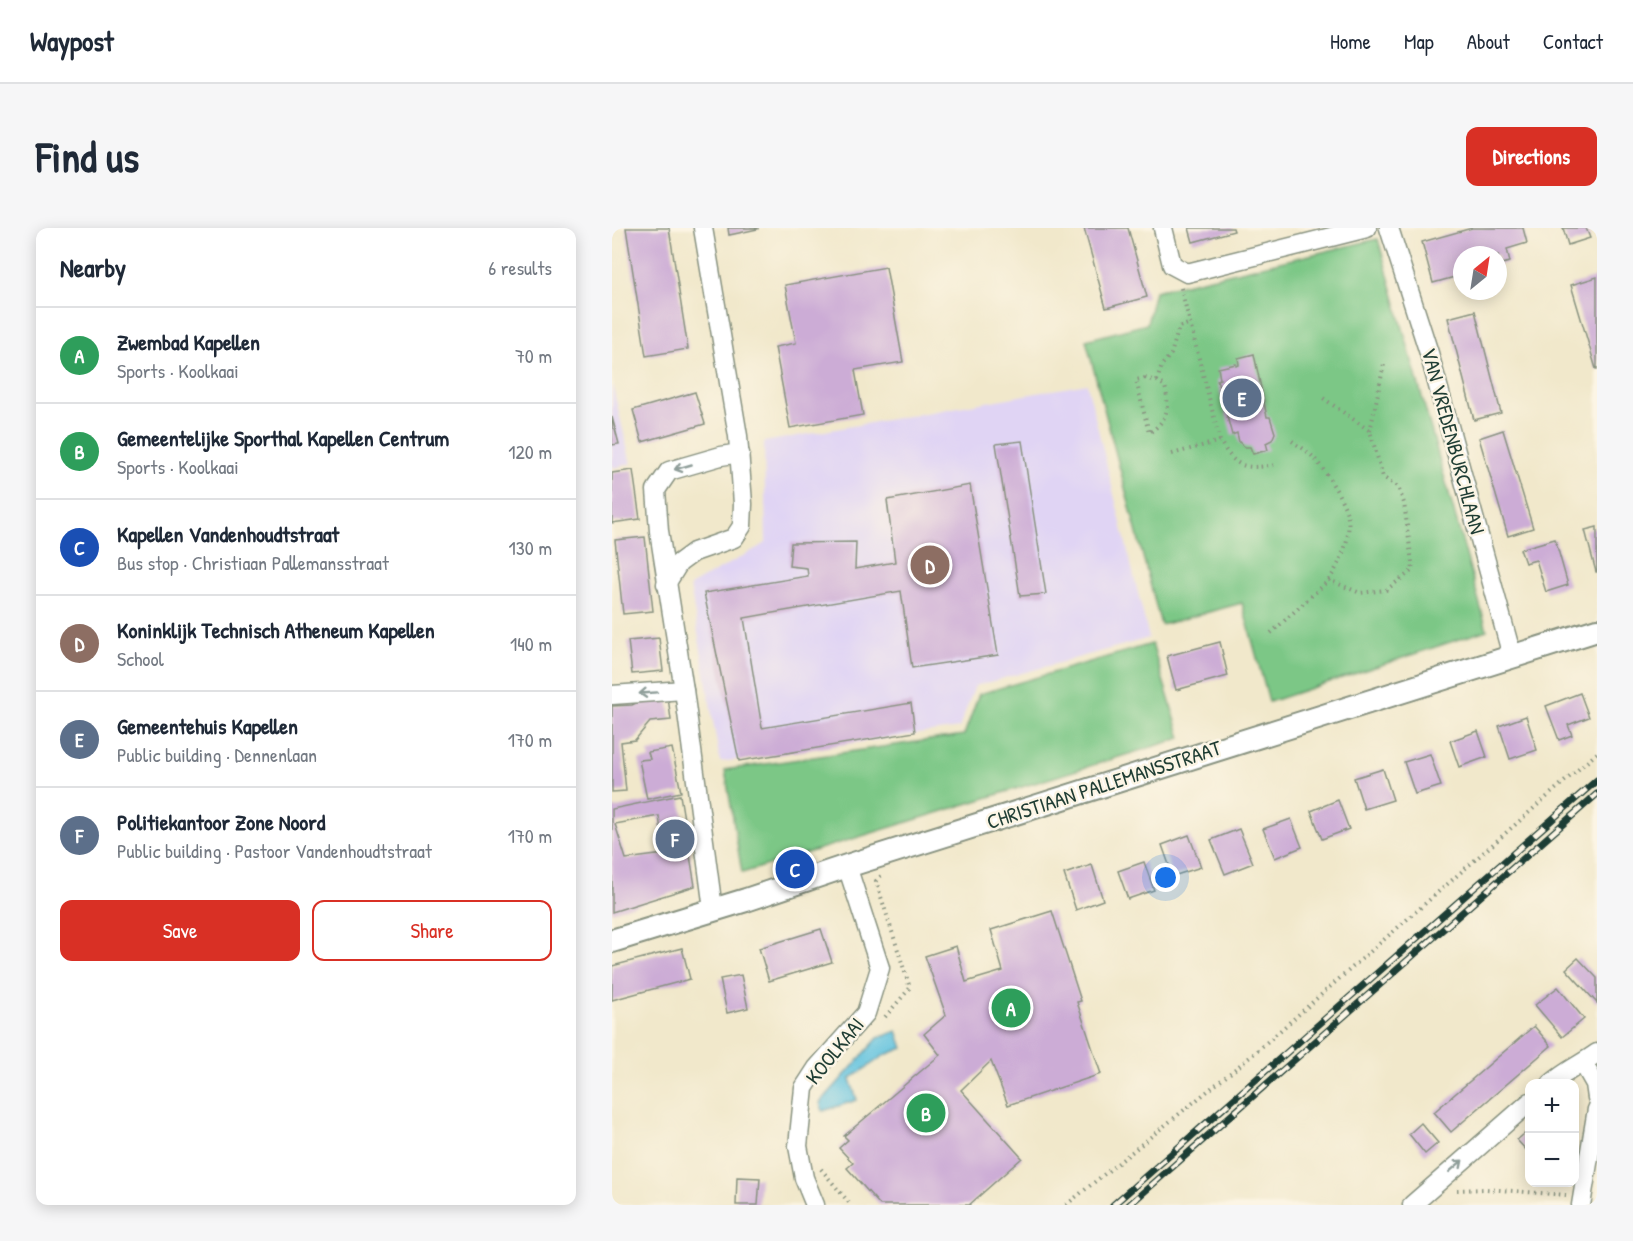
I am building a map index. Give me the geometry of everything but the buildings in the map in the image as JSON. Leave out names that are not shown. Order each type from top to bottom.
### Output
[{"type":"street","points":[[666,584],[679,563],[694,552],[734,538],[742,526],[740,453],[703,228]]},
{"type":"street","points":[[1163,228],[1172,265],[1187,273],[1367,228]]},
{"type":"street","name":"VAN VREDENBURCHLAAN","points":[[1389,228],[1430,352],[1512,656]]},
{"type":"street","points":[[713,909],[684,690],[666,584],[656,490],[669,471],[740,453]]},
{"type":"street","name":"CHRISTIAAN PALLEMANSSTRAAT","points":[[612,941],[1597,630]]},
{"type":"street","points":[[612,695],[684,690]]},
{"type":"street","name":"KOOLKAAI","points":[[815,1205],[804,1178],[798,1146],[804,1088],[817,1068],[866,1013],[880,968],[847,866]]},
{"type":"street","points":[[1557,1079],[1590,1058],[1597,1098]]},
{"type":"street","points":[[1412,1205],[1525,1106]]},
{"type":"street","points":[[1582,1201],[1597,1109]]},
{"type":"path","points":[[1172,265],[1191,323],[1220,441],[1228,455],[1240,466],[1251,468],[1275,465]]},
{"type":"path","points":[[1157,381],[1162,365],[1171,354],[1179,327],[1191,323]]},
{"type":"path","points":[[1329,580],[1360,593],[1386,590],[1413,570],[1404,503],[1398,487],[1383,477],[1370,431],[1384,364]]},
{"type":"path","points":[[1145,378],[1157,381],[1165,386],[1168,400],[1166,413],[1160,425],[1149,433],[1136,380],[1145,378]]},
{"type":"path","points":[[1323,398],[1370,431]]},
{"type":"path","points":[[1172,454],[1220,441]]},
{"type":"path","points":[[1271,633],[1329,580],[1337,568],[1347,538],[1348,518],[1334,487],[1314,458],[1292,441]]},
{"type":"path","points":[[1066,1205],[1250,1057],[1597,753]]},
{"type":"path","points":[[1426,1192],[1486,1189],[1582,1201]]},
{"type":"shaded area","points":[[612,383],[631,464],[612,468]]},
{"type":"shaded area","points":[[1087,384],[1149,638],[975,686],[959,728],[720,762],[690,586],[766,543],[764,442]]},
{"type":"green space","points":[[1378,239],[1487,630],[1269,702],[1242,603],[1161,625],[1086,340],[1147,324],[1155,291]]},
{"type":"green space","points":[[1152,644],[1181,738],[742,873],[725,770],[964,735],[979,694]]},
{"type":"water","points":[[897,1031],[903,1048],[885,1055],[850,1079],[857,1100],[823,1111],[820,1103],[878,1038]]},
{"type":"railway","points":[[1113,1205],[1597,780]]},
{"type":"railway","points":[[1129,1205],[1597,794]]},
{"type":"place","name":"Gemeentehuis Kapellen","points":[[1242,398]]},
{"type":"place","name":"Koninklijk Technisch Atheneum Kapellen","points":[[930,565]]},
{"type":"place","name":"Politiekantoor Zone Noord","points":[[675,839]]},
{"type":"place","name":"Kapellen Vandenhoudtstraat","points":[[795,869]]},
{"type":"place","name":"Zwembad Kapellen","points":[[1011,1008]]},
{"type":"place","name":"Gemeentelijke Sporthal Kapellen Centrum","points":[[926,1113]]}]
